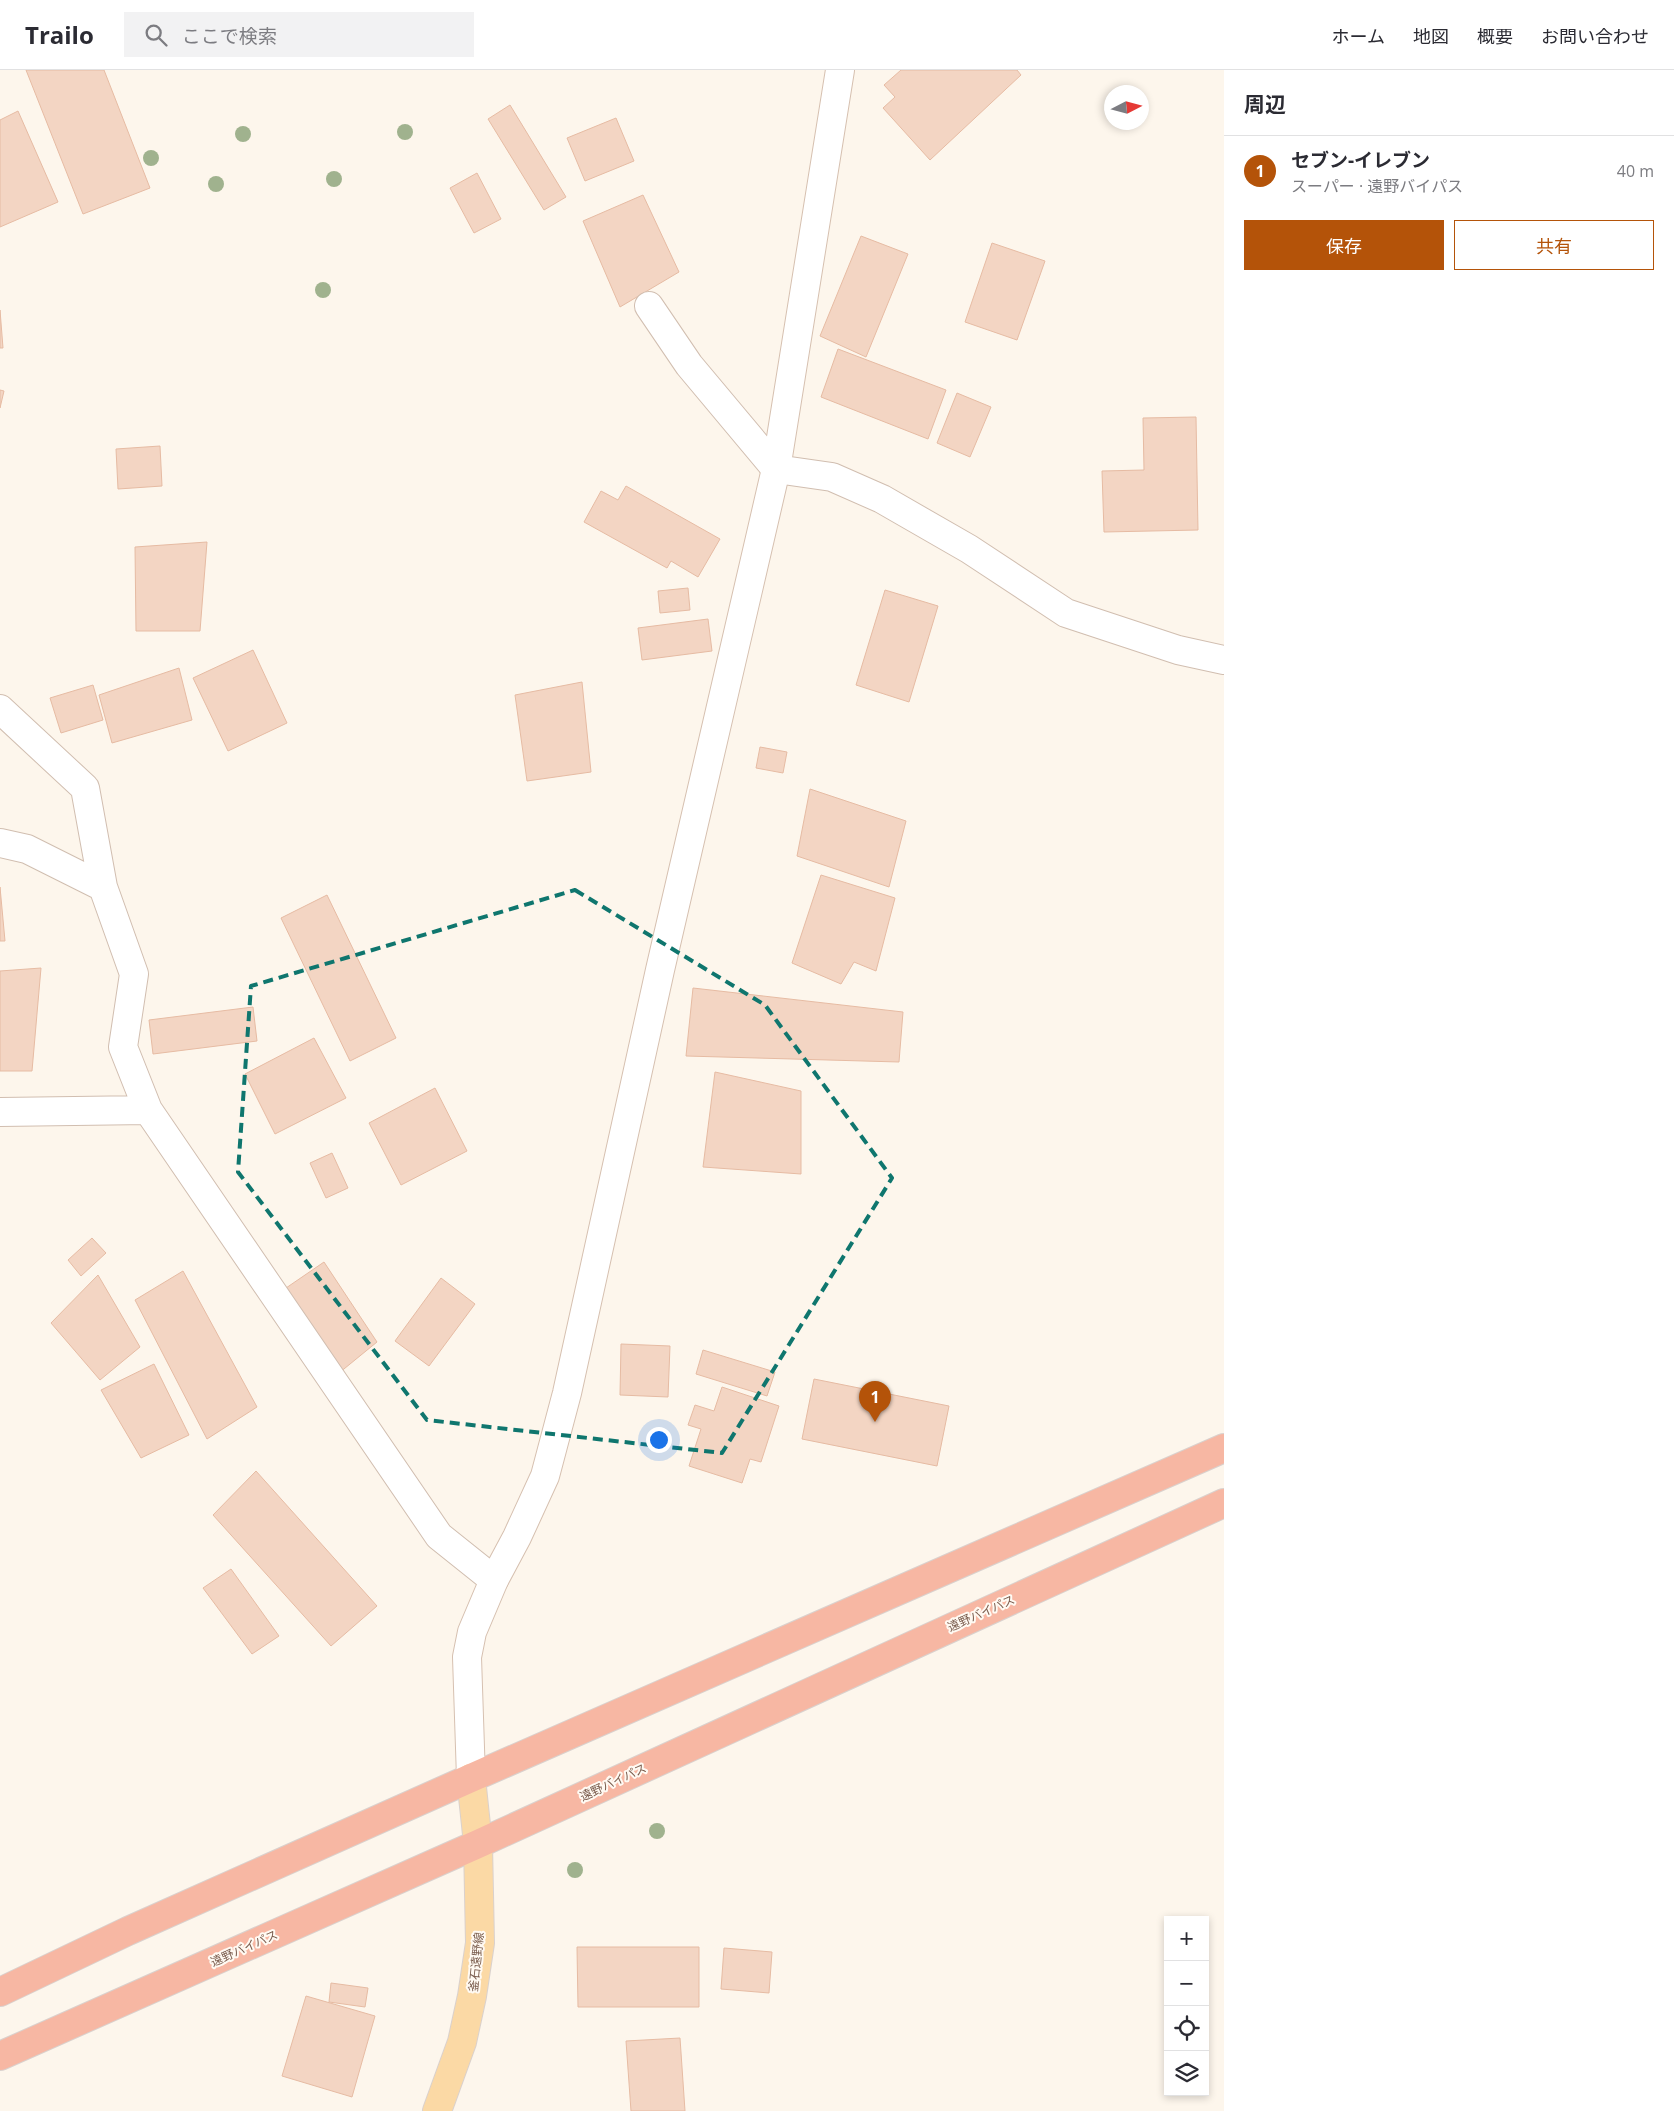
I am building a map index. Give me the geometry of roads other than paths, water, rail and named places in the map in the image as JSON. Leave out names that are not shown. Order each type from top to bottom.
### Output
[{"type":"highway","points":[[0,1992],[137,1927],[471,1778],[1224,1448]]},
{"type":"highway","name":"遠野バイパス","points":[[0,2056],[478,1844],[1224,1503]]},
{"type":"main road","name":"釜石遠野線","points":[[437,2111],[462,2042],[474,1988],[480,1943],[478,1844],[471,1778]]},
{"type":"street","points":[[471,1778],[467,1657],[472,1632],[494,1580],[517,1537],[545,1476],[567,1393],[660,970],[776,469],[840,70]]},
{"type":"street","points":[[649,306],[689,365],[776,469],[832,477],[882,499],[969,549],[1066,613],[1178,650],[1224,660]]},
{"type":"street","points":[[0,709],[85,788],[103,887],[134,974],[124,1048],[148,1110],[439,1536],[494,1580]]},
{"type":"street","points":[[0,843],[27,849],[103,887]]},
{"type":"street","points":[[0,1112],[148,1110]]},
{"type":"place","name":"セブン-イレブン","points":[[875,1422]]}]
